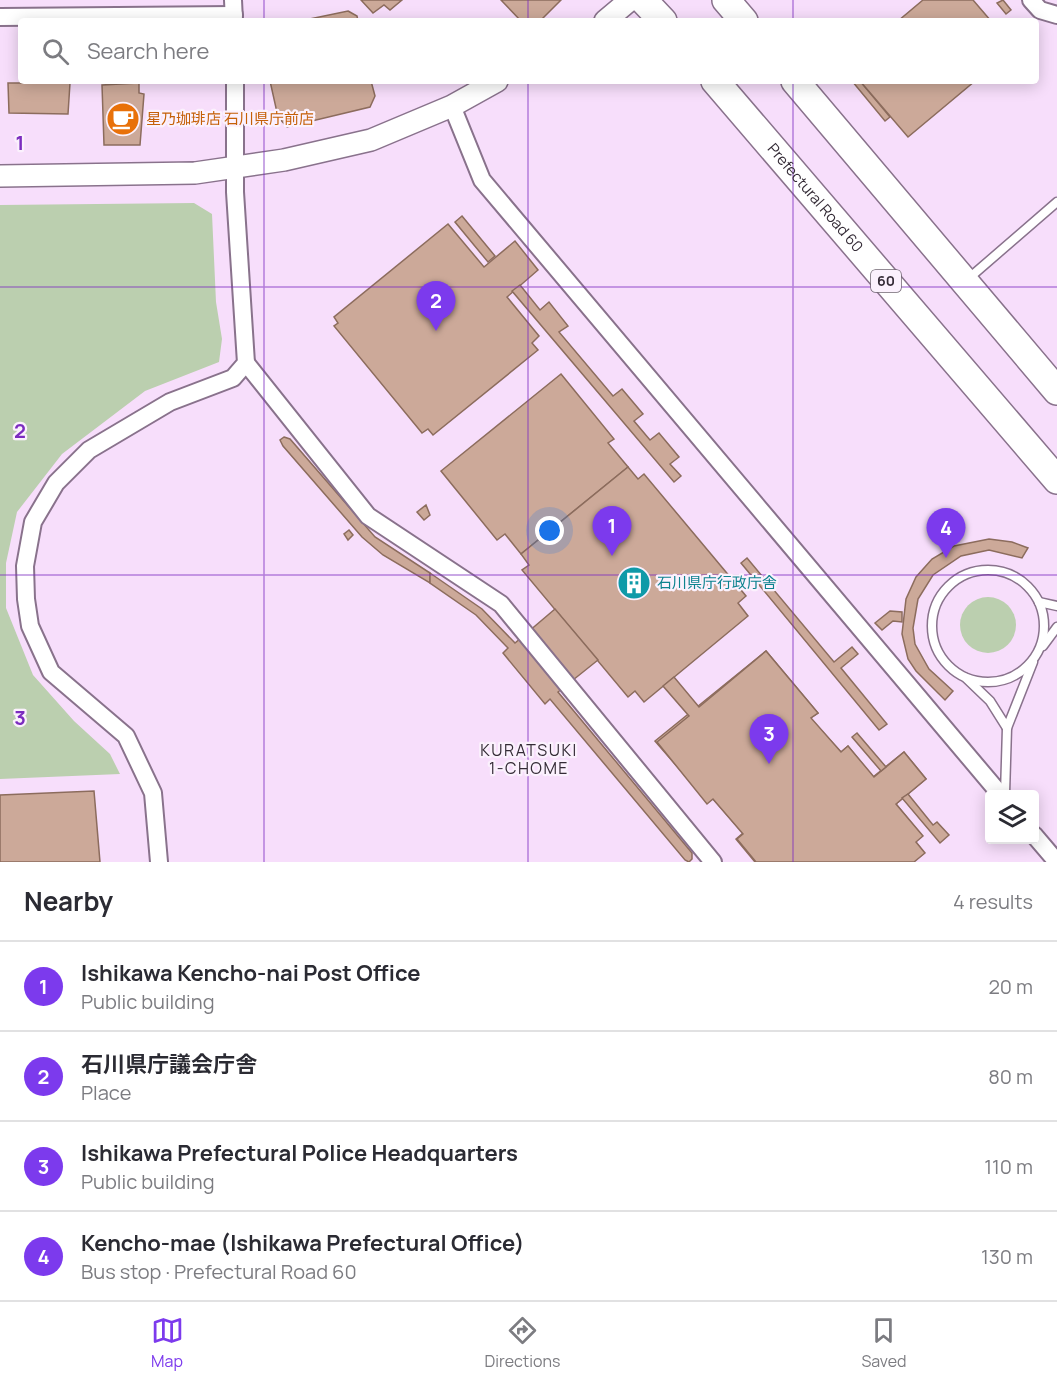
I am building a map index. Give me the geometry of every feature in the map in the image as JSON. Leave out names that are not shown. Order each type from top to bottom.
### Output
[{"type":"main road","points":[[643,0],[660,18]]},
{"type":"main road","points":[[726,0],[741,18]]},
{"type":"main road","name":"Prefectural Road 60","points":[[719,84],[1057,480]]},
{"type":"main road","points":[[798,84],[1057,392]]},
{"type":"street","points":[[89,0],[90,17]]},
{"type":"street","points":[[608,18],[630,0]]},
{"type":"street","points":[[1031,0],[1040,10],[1057,15]]},
{"type":"street","points":[[0,17],[90,17],[234,12]]},
{"type":"street","points":[[235,84],[237,168],[235,192],[246,363],[368,516],[501,604],[713,862]]},
{"type":"street","points":[[0,176],[195,173],[237,168],[371,140],[452,106],[492,84]]},
{"type":"street","points":[[452,106],[482,180],[996,790]]},
{"type":"street","points":[[159,862],[153,793],[126,736],[51,672],[30,626],[25,566],[33,522],[56,483],[89,450],[170,402],[233,378],[246,363]]},
{"type":"street","points":[[1039,841],[1057,862]]},
{"type":"lane","points":[[965,281],[1057,202]]},
{"type":"lane","points":[[1005,790],[1007,728],[1043,640],[1044,620],[1039,602],[1028,586],[1011,575],[992,570],[973,572],[955,580],[942,594],[933,612],[932,631],[937,650],[949,666],[965,677],[990,701],[1007,728]]},
{"type":"lane","points":[[1039,602],[1057,606]]},
{"type":"lane","points":[[965,677],[984,682],[1003,680],[1021,672],[1035,658],[1057,627]]},
{"type":"green space","points":[[194,203],[212,214],[216,302],[222,339],[219,362],[145,391],[62,454],[17,512],[6,563],[6,608],[33,675],[74,721],[110,754],[120,774],[0,779],[0,205]]},
{"type":"green space","points":[[988,597],[999,599],[1008,605],[1014,614],[1016,625],[1014,636],[1008,645],[999,651],[988,653],[977,651],[968,645],[962,636],[960,625],[962,614],[968,605],[977,599]]},
{"type":"building","points":[[361,0],[402,0],[390,10],[384,5],[373,13]]},
{"type":"building","points":[[501,0],[561,0],[543,18],[518,18]]},
{"type":"building","points":[[923,0],[973,0],[988,18],[902,18]]},
{"type":"building","points":[[1003,0],[1011,10],[1006,14],[997,3]]},
{"type":"building","points":[[348,11],[357,18],[314,18]]},
{"type":"building","points":[[8,83],[70,84],[68,114],[9,113]]},
{"type":"building","name":"星乃珈琲店 石川県庁前店","points":[[139,84],[139,93],[144,94],[140,145],[104,145],[102,85]]},
{"type":"building","points":[[271,84],[372,84],[375,96],[370,107],[287,127],[278,117]]},
{"type":"building","points":[[854,84],[862,84],[890,117],[885,121]]},
{"type":"building","points":[[863,84],[971,84],[908,137]]},
{"type":"building","points":[[462,216],[495,256],[488,262],[455,222]]},
{"type":"building","points":[[448,224],[484,267],[515,241],[538,270],[507,297],[539,336],[532,343],[538,350],[433,435],[428,429],[422,433],[334,326],[338,323],[334,317]]},
{"type":"building","points":[[520,285],[540,310],[549,302],[568,326],[559,332],[613,396],[622,389],[643,414],[634,421],[650,440],[659,433],[679,457],[670,464],[681,476],[674,482],[512,291]]},
{"type":"building","points":[[561,374],[614,439],[608,443],[628,467],[521,554],[505,534],[497,540],[441,471]]},
{"type":"building","points":[[284,437],[290,439],[375,537],[430,573],[430,583],[383,555],[362,537],[283,446],[280,440]]},
{"type":"building","name":"石川県庁行政庁舎","points":[[628,467],[638,479],[644,474],[746,596],[738,603],[748,616],[644,702],[635,691],[628,697],[522,570],[529,565],[521,554]]},
{"type":"building","points":[[426,505],[430,515],[424,520],[417,512]]},
{"type":"building","points":[[349,530],[353,535],[348,540],[344,534]]},
{"type":"building","points":[[989,539],[1012,542],[1028,548],[1022,558],[989,550],[961,556],[933,575],[918,599],[913,628],[915,644],[929,669],[953,691],[945,700],[916,671],[908,659],[902,634],[906,599],[916,577],[932,559],[954,546]]},
{"type":"building","points":[[747,558],[834,662],[852,647],[858,654],[841,668],[887,724],[879,730],[741,563]]},
{"type":"building","points":[[430,573],[482,609],[515,643],[555,609],[598,660],[558,692],[692,853],[692,859],[689,862],[550,699],[545,704],[503,653],[508,648],[476,615],[430,583]]},
{"type":"building","points":[[890,611],[902,612],[902,622],[893,621],[882,630],[875,623]]},
{"type":"building","points":[[766,651],[818,713],[810,718],[841,752],[848,746],[873,777],[904,752],[926,779],[896,804],[922,836],[915,841],[924,853],[913,862],[755,862],[736,839],[743,833],[713,799],[707,801],[655,741]]},
{"type":"building","points":[[766,651],[818,713],[811,718],[841,752],[848,746],[874,777],[904,752],[926,779],[896,804],[923,836],[916,842],[925,853],[914,862],[756,862],[737,839],[743,834],[713,799],[707,804],[657,742],[689,716],[663,686],[674,677],[699,707]]},
{"type":"building","points":[[857,733],[886,767],[881,771],[852,737]]},
{"type":"building","points":[[94,791],[100,862],[0,862],[0,795]]},
{"type":"building","points":[[908,794],[933,825],[937,822],[949,835],[940,843],[902,798]]},
{"type":"place","name":"星乃珈琲店 石川県庁前店","points":[[123,119]]},
{"type":"place","name":"石川県庁議会庁舎","points":[[436,331]]},
{"type":"place","name":"Ishikawa Kencho-nai Post Office","points":[[612,556]]},
{"type":"place","name":"Kencho-mae (Ishikawa Prefectural Office)","points":[[946,558]]},
{"type":"place","name":"石川県庁行政庁舎","points":[[634,583]]},
{"type":"place","name":"Ishikawa Prefectural Police Headquarters","points":[[769,764]]},
{"type":"district","name":"KURATSUKI 1-CHOME","points":[[529,759]]}]
